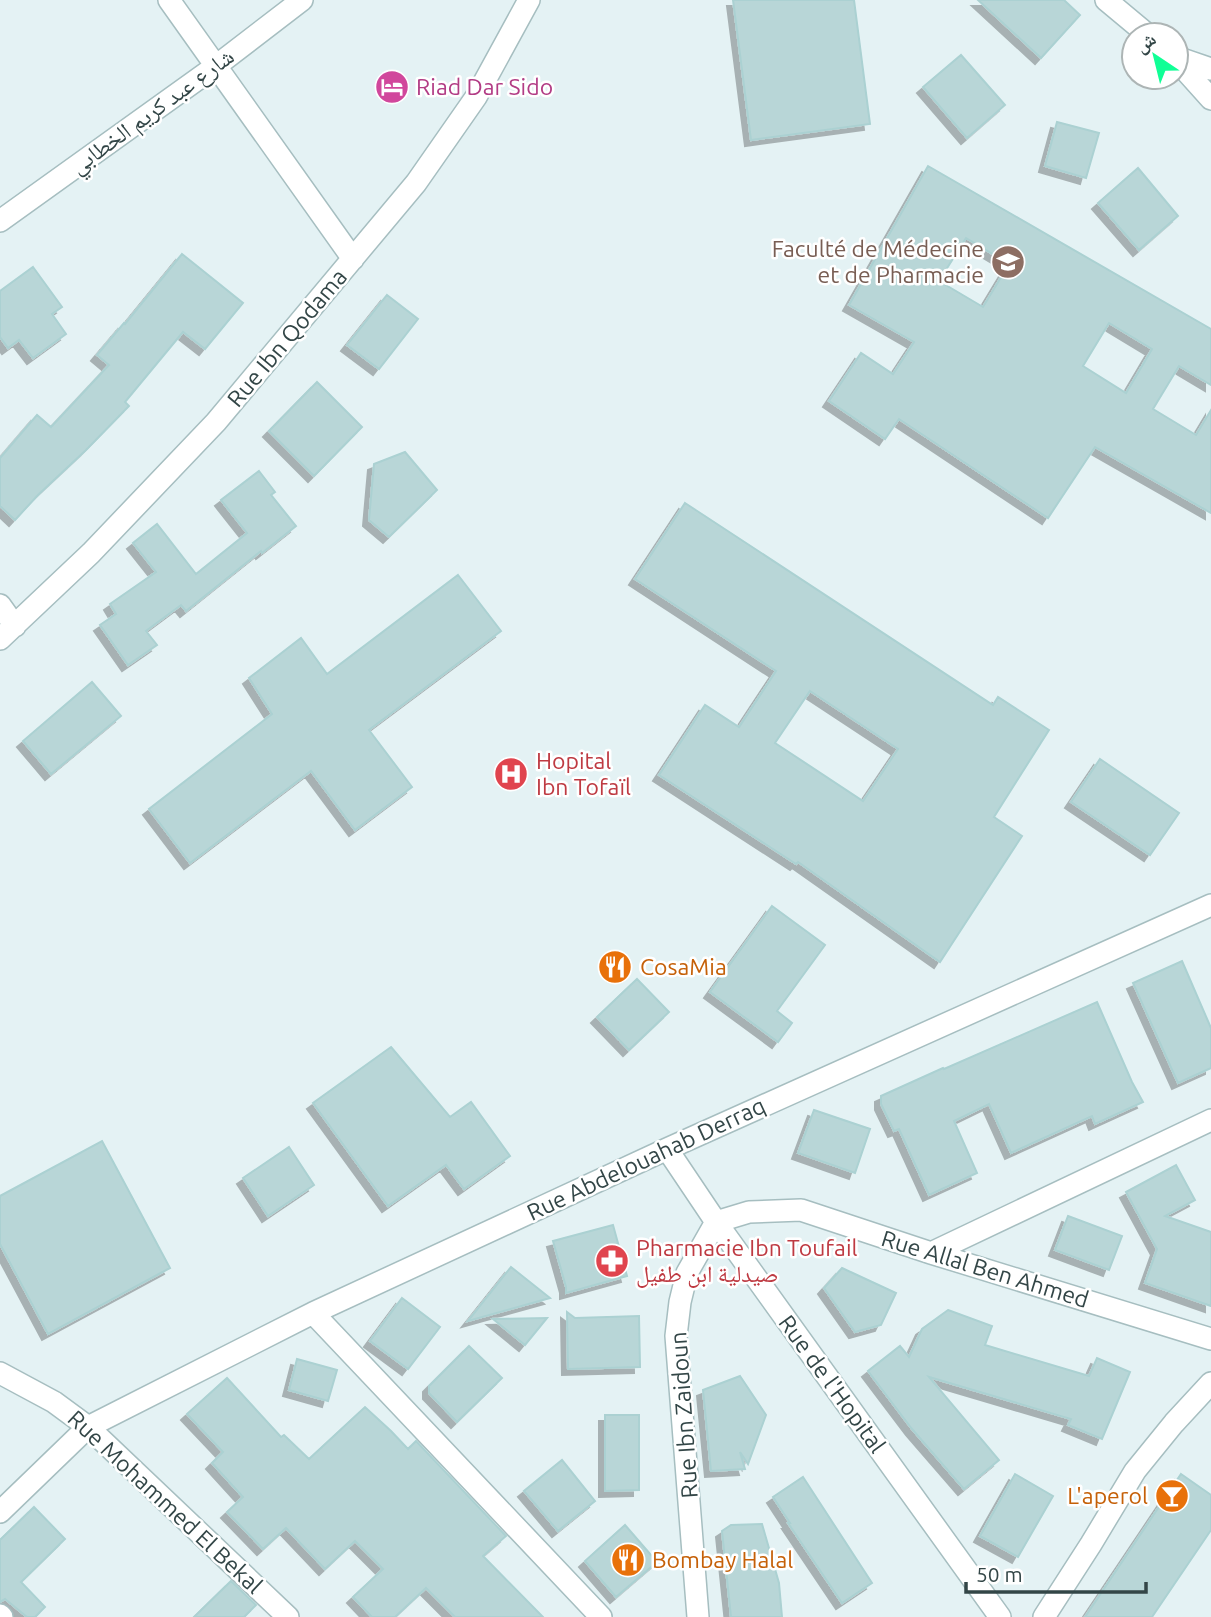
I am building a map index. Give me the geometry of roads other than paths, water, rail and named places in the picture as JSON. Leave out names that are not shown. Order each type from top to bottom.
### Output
[{"type":"street","points":[[169,0],[353,259]]},
{"type":"street","name":"شارع عبد كريم الخطابي","points":[[0,221],[216,66],[302,0]]},
{"type":"street","name":"Rue Ibn Qodama","points":[[7,632],[91,553],[216,422],[416,183],[476,97],[529,0]]},
{"type":"street","points":[[1105,0],[1130,21]]},
{"type":"street","points":[[1190,62],[1211,69]]},
{"type":"street","points":[[1190,74],[1211,99]]},
{"type":"street","points":[[0,605],[7,632]]},
{"type":"street","name":"Rue Abdelouahab Derraq","points":[[0,1512],[88,1427],[313,1313],[667,1149],[1211,905]]},
{"type":"street","points":[[931,1253],[1211,1120]]},
{"type":"street","name":"Rue de l'Hopital","points":[[667,1149],[716,1222],[1000,1617]]},
{"type":"street","name":"Rue Allal Ben Ahmed","points":[[716,1222],[749,1212],[801,1210],[1211,1339]]},
{"type":"street","name":"Rue Ibn Zaidoun","points":[[698,1617],[676,1336],[687,1273],[716,1222]]},
{"type":"street","points":[[313,1313],[601,1617]]},
{"type":"street","name":"Rue Mohammed El Bekal","points":[[0,1373],[54,1402],[88,1427],[288,1617]]},
{"type":"street","points":[[1044,1617],[1135,1471],[1211,1383]]},
{"type":"place","name":"Riad Dar Sido","points":[[392,87]]},
{"type":"place","name":"Faculté de Médecine et de Pharmacie","points":[[1008,262]]},
{"type":"place","name":"Hopital Ibn Tofaïl","points":[[511,774]]},
{"type":"place","name":"CosaMia","points":[[615,967]]},
{"type":"place","name":"Pharmacie Ibn Toufail صيدلية ابن طفيل","points":[[612,1261]]},
{"type":"place","name":"L'aperol","points":[[1172,1496]]},
{"type":"place","name":"Bombay Halal","points":[[628,1560]]}]
